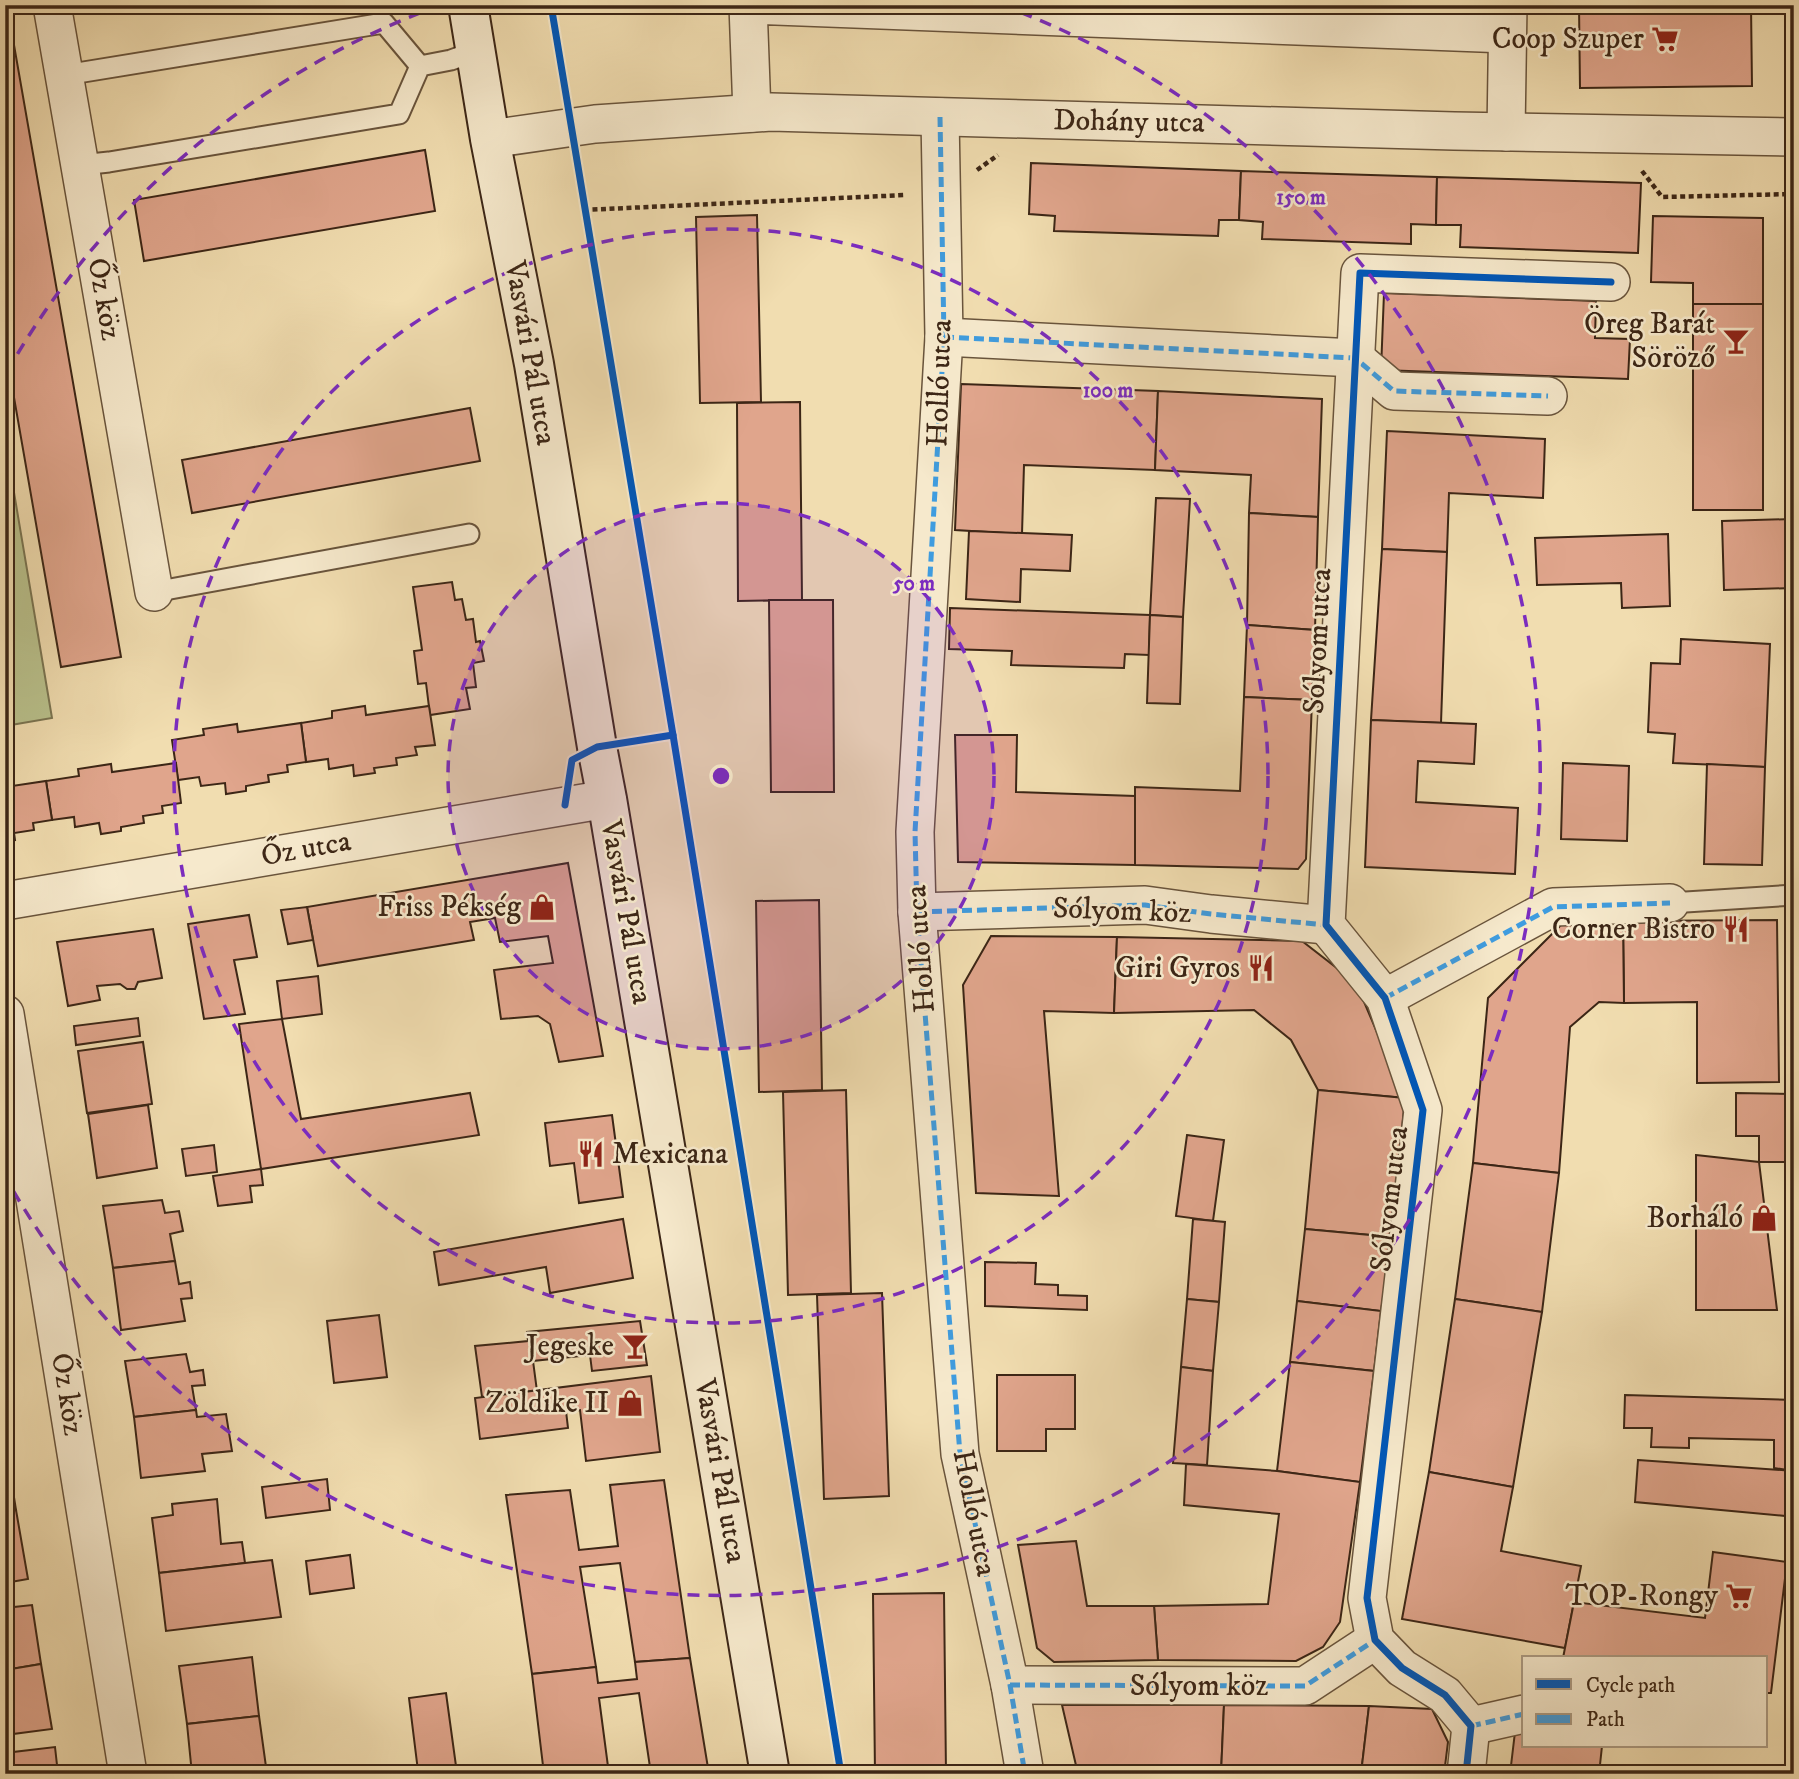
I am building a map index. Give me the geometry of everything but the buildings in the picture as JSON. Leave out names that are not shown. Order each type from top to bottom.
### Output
[{"type":"street","name":"Őz köz","points":[[52,5],[155,593]]},
{"type":"street","name":"Vasvári Pál utca","points":[[468,5],[490,139],[534,364],[770,1774]]},
{"type":"street","points":[[752,113],[748,5],[1508,20],[1506,132]]},
{"type":"street","name":"Dohány utca","points":[[490,139],[595,124],[752,113],[1794,137]]},
{"type":"street","name":"Holló utca","points":[[940,117],[944,337],[915,832],[917,912],[960,1454],[1010,1685],[1024,1774]]},
{"type":"street","name":"Sólyom utca","points":[[1375,1640],[1367,1598],[1423,1110],[1385,998],[1326,925],[1360,273],[1611,282]]},
{"type":"street","points":[[944,337],[1355,358],[1394,391],[1548,396]]},
{"type":"street","name":"Őz utca","points":[[5,901],[607,799]]},
{"type":"street","points":[[1385,998],[1553,907],[1670,903]]},
{"type":"street","name":"Sólyom köz","points":[[917,912],[1145,905],[1326,925]]},
{"type":"street","name":"Őz köz","points":[[5,1014],[128,1774]]},
{"type":"street","points":[[1375,1640],[1402,1668],[1445,1695],[1471,1726],[1466,1774]]},
{"type":"street","name":"Sólyom köz","points":[[1010,1685],[1305,1686],[1375,1640]]},
{"type":"street","points":[[1471,1726],[1522,1714]]},
{"type":"lane","points":[[65,75],[384,23],[420,66]]},
{"type":"lane","points":[[420,66],[451,60],[476,51]]},
{"type":"lane","points":[[80,164],[122,160],[399,114],[420,66]]},
{"type":"lane","points":[[155,593],[469,534]]},
{"type":"lane","points":[[1670,903],[1794,895]]},
{"type":"path","points":[[584,209],[942,194],[1008,149]]},
{"type":"path","points":[[1642,171],[1662,197],[1794,194]]},
{"type":"path","points":[[582,196],[587,223]]},
{"type":"green space","points":[[5,439],[52,718],[5,726]]},
{"type":"marked path","points":[[940,117],[944,337],[915,832],[917,912],[960,1454],[1010,1685],[1025,1774]]},
{"type":"marked path","points":[[944,337],[1355,358],[1394,391],[1548,396]]},
{"type":"marked path","points":[[1385,998],[1553,907],[1670,903]]},
{"type":"marked path","points":[[917,912],[1145,905],[1326,925]]},
{"type":"marked path","points":[[1010,1685],[1305,1686],[1375,1640]]},
{"type":"marked path","points":[[1471,1726],[1522,1714]]},
{"type":"cycle path","points":[[551,5],[673,735],[841,1774]]},
{"type":"cycle path","points":[[1466,1774],[1471,1726],[1445,1695],[1402,1668],[1375,1640],[1367,1598],[1423,1110],[1385,998],[1326,925],[1360,273],[1611,282]]},
{"type":"cycle path","points":[[565,805],[572,760],[597,747],[673,735]]},
{"type":"place","name":"Coop Szuper","points":[[1665,39]]},
{"type":"place","name":"Öreg Barát Söröző","points":[[1736,341]]},
{"type":"place","name":"Friss Pékség","points":[[542,907]]},
{"type":"place","name":"Corner Bistro","points":[[1736,929]]},
{"type":"place","name":"Giri Gyros","points":[[1261,968]]},
{"type":"place","name":"Mexicana","points":[[591,1154]]},
{"type":"place","name":"Borháló","points":[[1764,1218]]},
{"type":"place","name":"Jegeske","points":[[635,1346]]},
{"type":"place","name":"Zöldike II","points":[[630,1403]]},
{"type":"place","name":"TOP-Rongy","points":[[1739,1596]]}]
